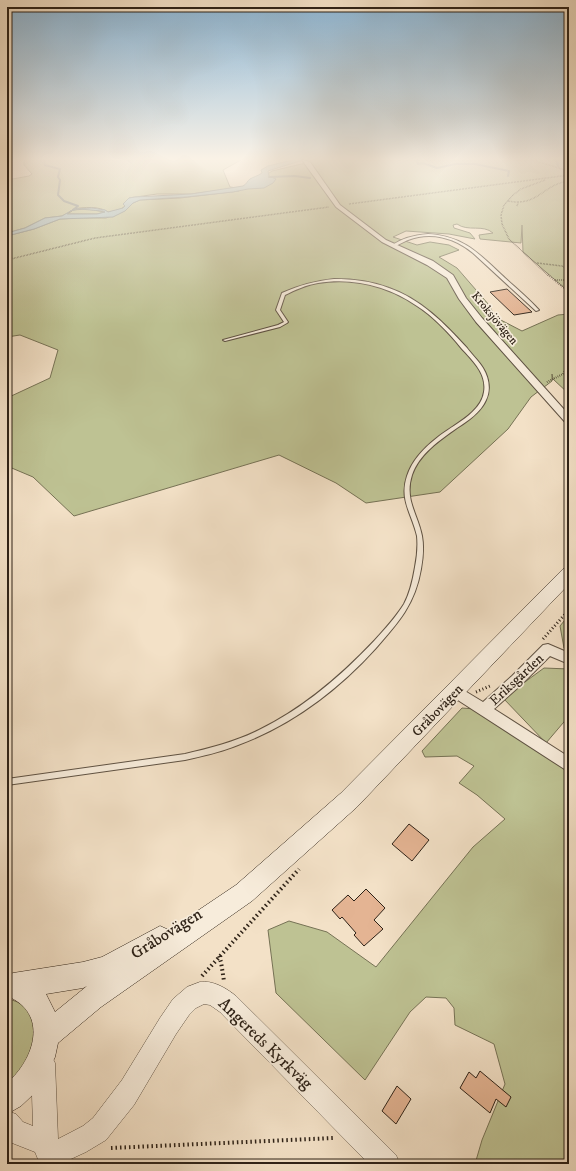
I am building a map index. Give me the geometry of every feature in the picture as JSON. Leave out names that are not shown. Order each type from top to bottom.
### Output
[{"type":"main road","name":"Gråbovägen","points":[[44,1046],[92,998],[244,893],[349,800],[569,573]]},
{"type":"main road","name":"Gråbovägen","points":[[11,985],[84,975],[108,968],[161,938],[301,842]]},
{"type":"main road","points":[[7,1100],[28,1082],[36,1069],[44,1046],[46,1022],[42,1009],[31,994],[11,985]]},
{"type":"street","name":"Kroksjövägen","points":[[349,215],[375,236],[430,263],[450,278],[480,320],[569,421]]},
{"type":"street","name":"Eriksgården","points":[[484,709],[517,680],[548,649],[569,659]]},
{"type":"street","name":"Eriksgården","points":[[455,691],[569,765]]},
{"type":"street","name":"Angereds Kyrkväg","points":[[48,1154],[72,1146],[101,1128],[125,1098],[181,1007],[187,1000],[195,995],[203,993],[217,995],[228,1004],[387,1164]]},
{"type":"street","points":[[44,1046],[48,1154]]},
{"type":"street","points":[[10,1130],[48,1154]]},
{"type":"lane","points":[[393,246],[402,240],[419,236],[437,236],[453,240],[474,252],[537,310]]},
{"type":"lane","points":[[7,782],[186,757],[231,746],[262,732],[306,706],[345,676],[401,613],[410,598],[417,578],[420,540],[416,521],[408,503],[409,480],[415,464],[439,438],[468,419],[481,406],[487,394],[485,374],[481,368],[443,327],[418,305],[394,292],[355,280],[329,280],[291,289],[284,294],[278,310],[286,322],[279,326],[225,340]]},
{"type":"path","points":[[7,260],[95,238],[272,215]]},
{"type":"path","points":[[501,215],[502,224],[509,239],[569,292]]},
{"type":"path","points":[[537,263],[562,266],[569,269]]},
{"type":"path","points":[[555,280],[569,281]]},
{"type":"path","points":[[561,285],[569,281]]},
{"type":"path","points":[[569,338],[566,352],[569,358]]},
{"type":"path","points":[[538,386],[563,374],[569,364]]},
{"type":"path","points":[[111,1148],[337,1138]]},
{"type":"green space","points":[[7,215],[65,215],[45,218],[25,228],[7,233]]},
{"type":"green space","points":[[114,215],[569,215],[569,292],[523,252],[522,225],[521,243],[480,239],[479,235],[493,233],[485,229],[466,228],[457,224],[453,225],[454,228],[470,233],[475,239],[449,234],[406,231],[393,237],[417,245],[430,242],[449,245],[459,250],[439,257],[457,268],[489,305],[495,317],[522,331],[558,315],[569,314],[569,394],[553,379],[552,374],[552,381],[531,397],[508,429],[440,492],[366,503],[336,483],[279,455],[74,516],[33,477],[7,466],[7,398],[50,378],[58,350],[20,335],[7,337],[7,236],[34,229],[60,219],[106,218]]},
{"type":"green space","points":[[569,615],[569,651],[564,648],[560,626]]},
{"type":"green space","points":[[544,668],[569,669],[569,716],[546,743],[503,698]]},
{"type":"green space","points":[[462,708],[475,709],[569,770],[569,1164],[475,1164],[482,1140],[505,1084],[494,1044],[455,1025],[454,1008],[446,998],[426,997],[410,1012],[365,1080],[276,993],[268,930],[289,921],[327,932],[376,967],[473,847],[505,819],[477,795],[459,783],[474,766],[457,756],[425,757],[422,751]]},
{"type":"green space","points":[[7,999],[17,1002],[30,1014],[33,1022],[34,1040],[29,1059],[7,1085]]},
{"type":"water","points":[[64,215],[118,215],[113,217],[60,219],[34,229],[7,236],[7,233],[25,228],[45,218]]},
{"type":"building","points":[[507,289],[532,312],[514,315],[490,292]]},
{"type":"building","points":[[409,824],[429,840],[412,861],[392,844]]},
{"type":"building","points":[[366,889],[385,908],[374,920],[383,929],[364,946],[354,935],[356,933],[342,917],[340,919],[332,910],[348,895],[354,901]]},
{"type":"building","points":[[480,1071],[511,1097],[506,1107],[496,1099],[490,1113],[460,1088],[469,1072],[476,1078]]},
{"type":"building","points":[[397,1086],[411,1099],[396,1124],[382,1111]]}]
